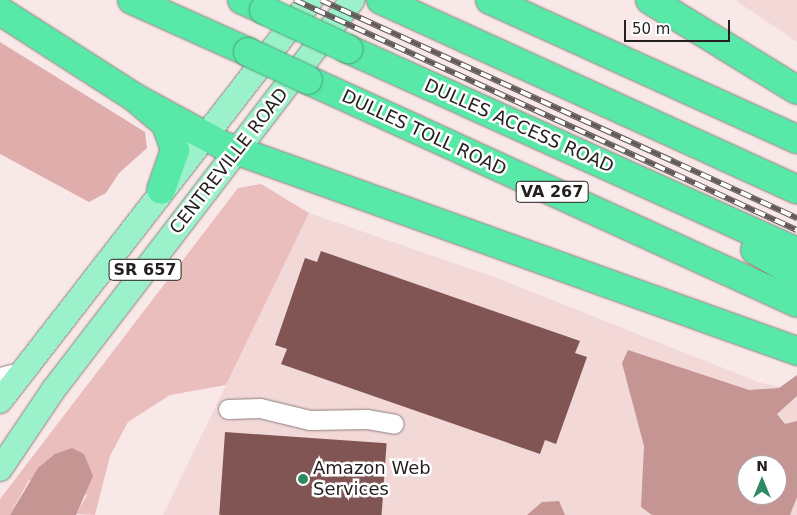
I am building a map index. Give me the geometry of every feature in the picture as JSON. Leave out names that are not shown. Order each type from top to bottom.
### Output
[{"type":"highway","name":"DULLES TOLL ROAD","points":[[132,0],[797,303]]},
{"type":"highway","points":[[490,0],[797,139]]},
{"type":"highway","points":[[650,0],[797,90]]},
{"type":"highway","points":[[383,1],[797,190]]},
{"type":"highway","name":"DULLES ACCESS ROAD","points":[[253,5],[797,252]]},
{"type":"highway","points":[[0,11],[134,98],[204,137],[797,351]]},
{"type":"highway","points":[[134,98],[166,124],[173,136],[173,161],[161,190]]},
{"type":"highway","points":[[576,152],[797,274]]},
{"type":"main road","name":"CENTREVILLE ROAD","points":[[0,401],[161,190],[311,0]]},
{"type":"main road","name":"CENTREVILLE ROAD","points":[[0,469],[54,389],[352,0]]},
{"type":"street","points":[[0,377],[22,370]]},
{"type":"street","points":[[228,409],[260,408],[310,420],[368,419],[394,424]]},
{"type":"shaded area","points":[[735,0],[797,0],[797,42]]},
{"type":"shaded area","points":[[0,42],[145,132],[147,148],[119,173],[106,193],[89,202],[0,154]]},
{"type":"shaded area","points":[[261,184],[309,213],[226,385],[170,395],[128,422],[110,456],[95,515],[76,514],[87,495],[29,480],[10,515],[0,515],[0,499],[238,188]]},
{"type":"shaded area","points":[[309,213],[500,279],[761,383],[797,390],[797,515],[163,515]]},
{"type":"shaded area","points":[[628,350],[749,390],[779,388],[797,375],[797,396],[777,414],[785,424],[797,421],[797,497],[790,515],[652,515],[641,507],[644,446],[622,363]]},
{"type":"shaded area","points":[[72,448],[84,454],[93,476],[76,515],[10,515],[38,468],[55,454]]},
{"type":"shaded area","points":[[559,501],[565,515],[527,515],[542,502]]},
{"type":"building","points":[[321,251],[580,341],[575,353],[587,357],[556,444],[545,440],[540,454],[281,364],[287,349],[275,345],[305,258],[317,262]]},
{"type":"building","name":"Amazon Web Services","points":[[225,432],[387,443],[382,515],[219,515]]},
{"type":"railway","points":[[295,0],[797,230]]},
{"type":"railway","points":[[321,0],[797,218]]},
{"type":"place","name":"Amazon Web Services","points":[[303,479]]}]
